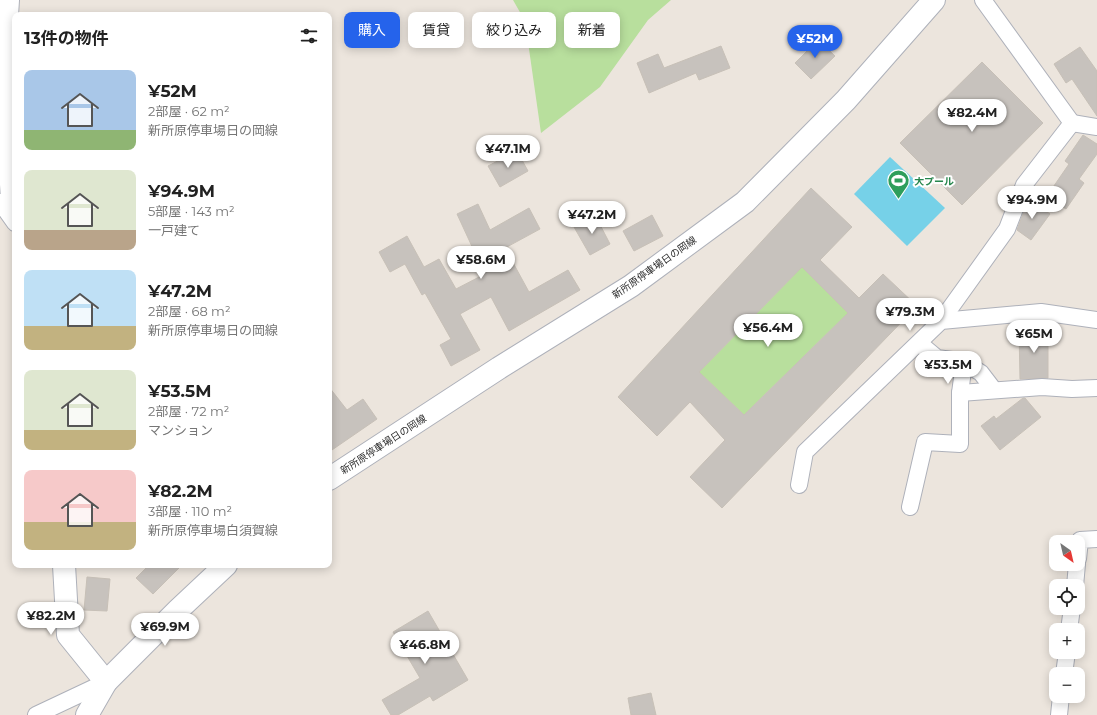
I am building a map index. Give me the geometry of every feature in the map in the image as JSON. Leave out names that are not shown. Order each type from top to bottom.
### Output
[{"type":"main road","points":[[8,0],[3,76],[12,198]]},
{"type":"main road","name":"新所原停車場日の岡線","points":[[332,477],[499,368],[631,286],[745,202],[846,100],[934,0]]},
{"type":"main road","points":[[64,568],[68,635],[106,682]]},
{"type":"main road","points":[[87,715],[106,682],[178,610],[223,568]]},
{"type":"street","points":[[983,0],[1072,123],[1097,127]]},
{"type":"street","points":[[799,485],[805,452],[941,321],[1007,229],[1024,185],[1072,123]]},
{"type":"street","points":[[0,202],[12,219]]},
{"type":"street","points":[[941,321],[1041,312],[1097,320]]},
{"type":"street","points":[[919,343],[937,358],[964,363],[981,373],[994,390]]},
{"type":"street","points":[[910,507],[925,442],[960,444],[960,393],[964,363]]},
{"type":"street","points":[[960,393],[1042,387],[1072,389],[1097,388]]},
{"type":"street","points":[[1085,540],[1097,539]]},
{"type":"street","points":[[36,715],[106,682]]},
{"type":"street","points":[[1059,715],[1060,703]]},
{"type":"green space","points":[[513,0],[671,0],[648,20],[600,87],[541,133],[529,48],[556,48],[556,12],[520,12]]},
{"type":"green space","points":[[802,267],[848,313],[744,415],[699,372]]},
{"type":"water","name":"大プール","points":[[890,157],[945,208],[907,246],[854,194]]},
{"type":"building","points":[[818,40],[835,56],[811,79],[795,63]]},
{"type":"building","points":[[721,46],[730,68],[699,80],[696,73],[649,93],[637,63],[658,54],[664,68]]},
{"type":"building","points":[[1080,47],[1097,71],[1097,116],[1072,79],[1066,83],[1054,64]]},
{"type":"building","points":[[982,62],[1043,123],[962,205],[900,143]]},
{"type":"building","points":[[1083,135],[1097,144],[1097,154],[1079,179],[1084,183],[1066,209],[1047,196],[1069,164],[1065,161]]},
{"type":"building","points":[[517,151],[528,171],[500,187],[488,166]]},
{"type":"building","points":[[811,188],[852,227],[820,260],[859,298],[883,274],[917,306],[722,508],[690,477],[725,440],[690,402],[657,436],[618,397]],"holes":[[[802,267],[848,313],[744,415],[699,372]]]},
{"type":"building","points":[[1031,201],[1050,214],[1031,240],[1017,230],[1024,211]]},
{"type":"building","points":[[478,204],[490,230],[529,208],[540,229],[505,248],[529,292],[568,270],[580,290],[509,331],[491,297],[460,314],[480,350],[451,366],[440,345],[451,339],[425,293],[422,295],[405,264],[390,272],[379,252],[407,236],[424,267],[439,259],[456,289],[483,275],[478,267],[481,266],[457,214]]},
{"type":"building","points":[[595,215],[610,244],[590,255],[574,227]]},
{"type":"building","points":[[652,215],[663,236],[634,251],[623,231]]},
{"type":"building","points":[[1048,329],[1048,378],[1020,379],[1019,330]]},
{"type":"building","points":[[332,391],[347,410],[363,399],[377,419],[332,450]]},
{"type":"building","points":[[1025,398],[1041,417],[1000,450],[981,426],[994,416],[996,419]]},
{"type":"building","points":[[146,568],[179,568],[153,594],[136,578]]},
{"type":"building","points":[[87,577],[110,579],[107,611],[84,610]]},
{"type":"building","points":[[428,611],[468,680],[433,701],[430,696],[398,715],[391,715],[382,700],[420,678],[393,632]]},
{"type":"building","points":[[651,693],[656,715],[631,715],[628,698]]},
{"type":"place","name":"大プール","points":[[899,200]]}]
